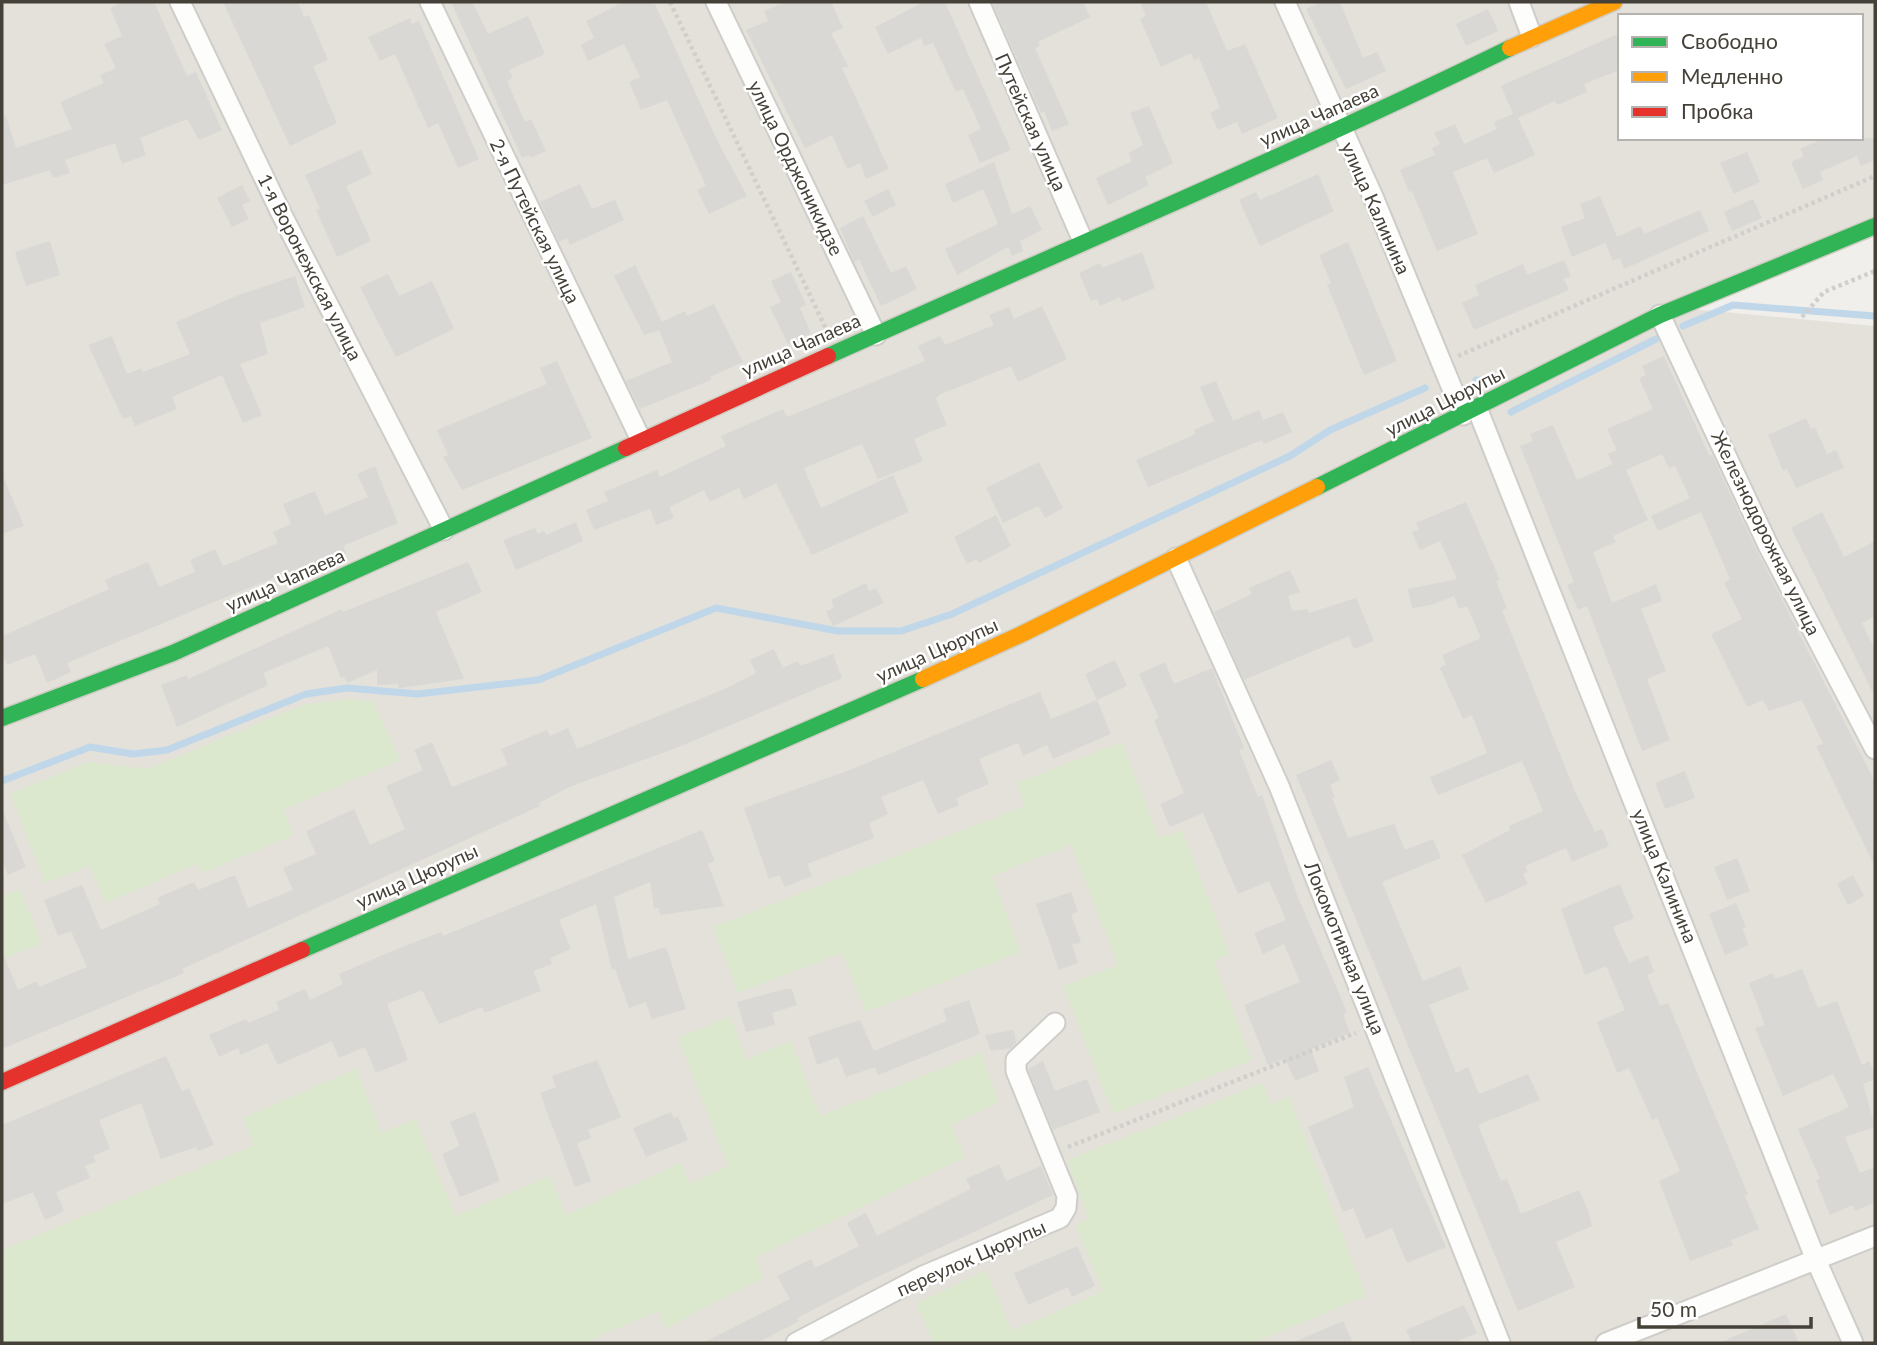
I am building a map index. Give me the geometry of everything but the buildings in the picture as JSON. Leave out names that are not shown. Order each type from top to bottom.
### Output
[{"type":"street","name":"1-я Воронежская улица","points":[[180,2],[275,202],[444,530]]},
{"type":"street","name":"2-я Путейская улица","points":[[430,2],[641,440]]},
{"type":"street","name":"улица Орджоникидзе","points":[[716,2],[876,335]]},
{"type":"street","name":"Путейская улица","points":[[979,2],[1083,241]]},
{"type":"street","name":"улица Калинина","points":[[1285,2],[1374,199],[1442,363],[1470,412],[1816,1260],[1853,1343]]},
{"type":"street","points":[[1519,2],[1532,37]]},
{"type":"street","name":"улица Чапаева","points":[[4,710],[173,653],[1083,241],[1341,130],[1532,37],[1614,2]]},
{"type":"street","name":"улица Цюрупы","points":[[2,1082],[455,882],[800,735],[1023,634],[1660,315],[1875,226]]},
{"type":"street","name":"Железнодорожная улица","points":[[1660,315],[1768,545],[1875,749]]},
{"type":"street","name":"Локомотивная улица","points":[[1176,558],[1279,786],[1500,1343]]},
{"type":"street","name":"переулок Цюрупы","points":[[796,1343],[923,1276],[1060,1218],[1066,1208],[1067,1196],[1016,1072],[1016,1060],[1055,1023]]},
{"type":"street","points":[[1606,1343],[1875,1236]]},
{"type":"path","points":[[670,2],[837,352]]},
{"type":"path","points":[[1442,363],[1875,176]]},
{"type":"path","points":[[1802,317],[1824,292],[1875,271]]},
{"type":"path","points":[[1051,1154],[1376,1025]]},
{"type":"shaded area","points":[[2,2],[1875,2],[1875,233],[1692,309],[1875,326],[1875,1343],[2,1343]]},
{"type":"green space","points":[[351,699],[374,702],[400,760],[283,810],[294,835],[202,873],[197,864],[105,903],[90,866],[45,883],[10,794],[88,762],[149,769],[302,705]]},
{"type":"green space","points":[[1122,742],[1159,838],[1182,830],[1230,954],[1214,961],[1252,1060],[1113,1114],[1063,986],[1118,965],[1071,845],[992,876],[1021,952],[866,1012],[842,953],[738,993],[713,927],[1025,806],[1017,783]]},
{"type":"green space","points":[[20,889],[42,943],[2,959],[2,896]]},
{"type":"green space","points":[[730,1016],[747,1059],[791,1041],[820,1116],[981,1053],[999,1102],[951,1125],[965,1157],[756,1258],[764,1277],[665,1329],[658,1311],[584,1343],[2,1343],[2,1250],[254,1145],[243,1118],[356,1069],[382,1133],[415,1119],[456,1216],[550,1176],[566,1215],[681,1163],[690,1184],[728,1166],[678,1038]]},
{"type":"green space","points":[[1263,1083],[1271,1104],[1289,1096],[1366,1296],[1253,1343],[934,1343],[916,1304],[986,1270],[1012,1331],[1103,1291],[1075,1225],[1088,1219],[1067,1160]]},
{"type":"waterway","points":[[1683,326],[1733,305],[1875,316]]},
{"type":"waterway","points":[[1511,412],[1656,339]]},
{"type":"waterway","points":[[1476,380],[1495,379]]},
{"type":"waterway","points":[[2,781],[90,747],[133,754],[167,750],[306,694],[347,688],[418,694],[538,680],[716,608],[838,631],[901,631],[952,614],[1290,456],[1330,430],[1425,388]]},
{"type":"traffic: fast","points":[[828,356],[1256,166],[1510,48]]},
{"type":"traffic: fast","points":[[1317,487],[1660,315],[1875,226]]},
{"type":"traffic: fast","points":[[2,718],[173,653],[626,448]]},
{"type":"traffic: fast","points":[[302,950],[923,679]]},
{"type":"traffic: slow","points":[[1510,48],[1614,2]]},
{"type":"traffic: slow","points":[[923,679],[1022,634],[1317,487]]},
{"type":"traffic: jam","points":[[626,448],[828,356]]},
{"type":"traffic: jam","points":[[2,1082],[302,950]]}]
